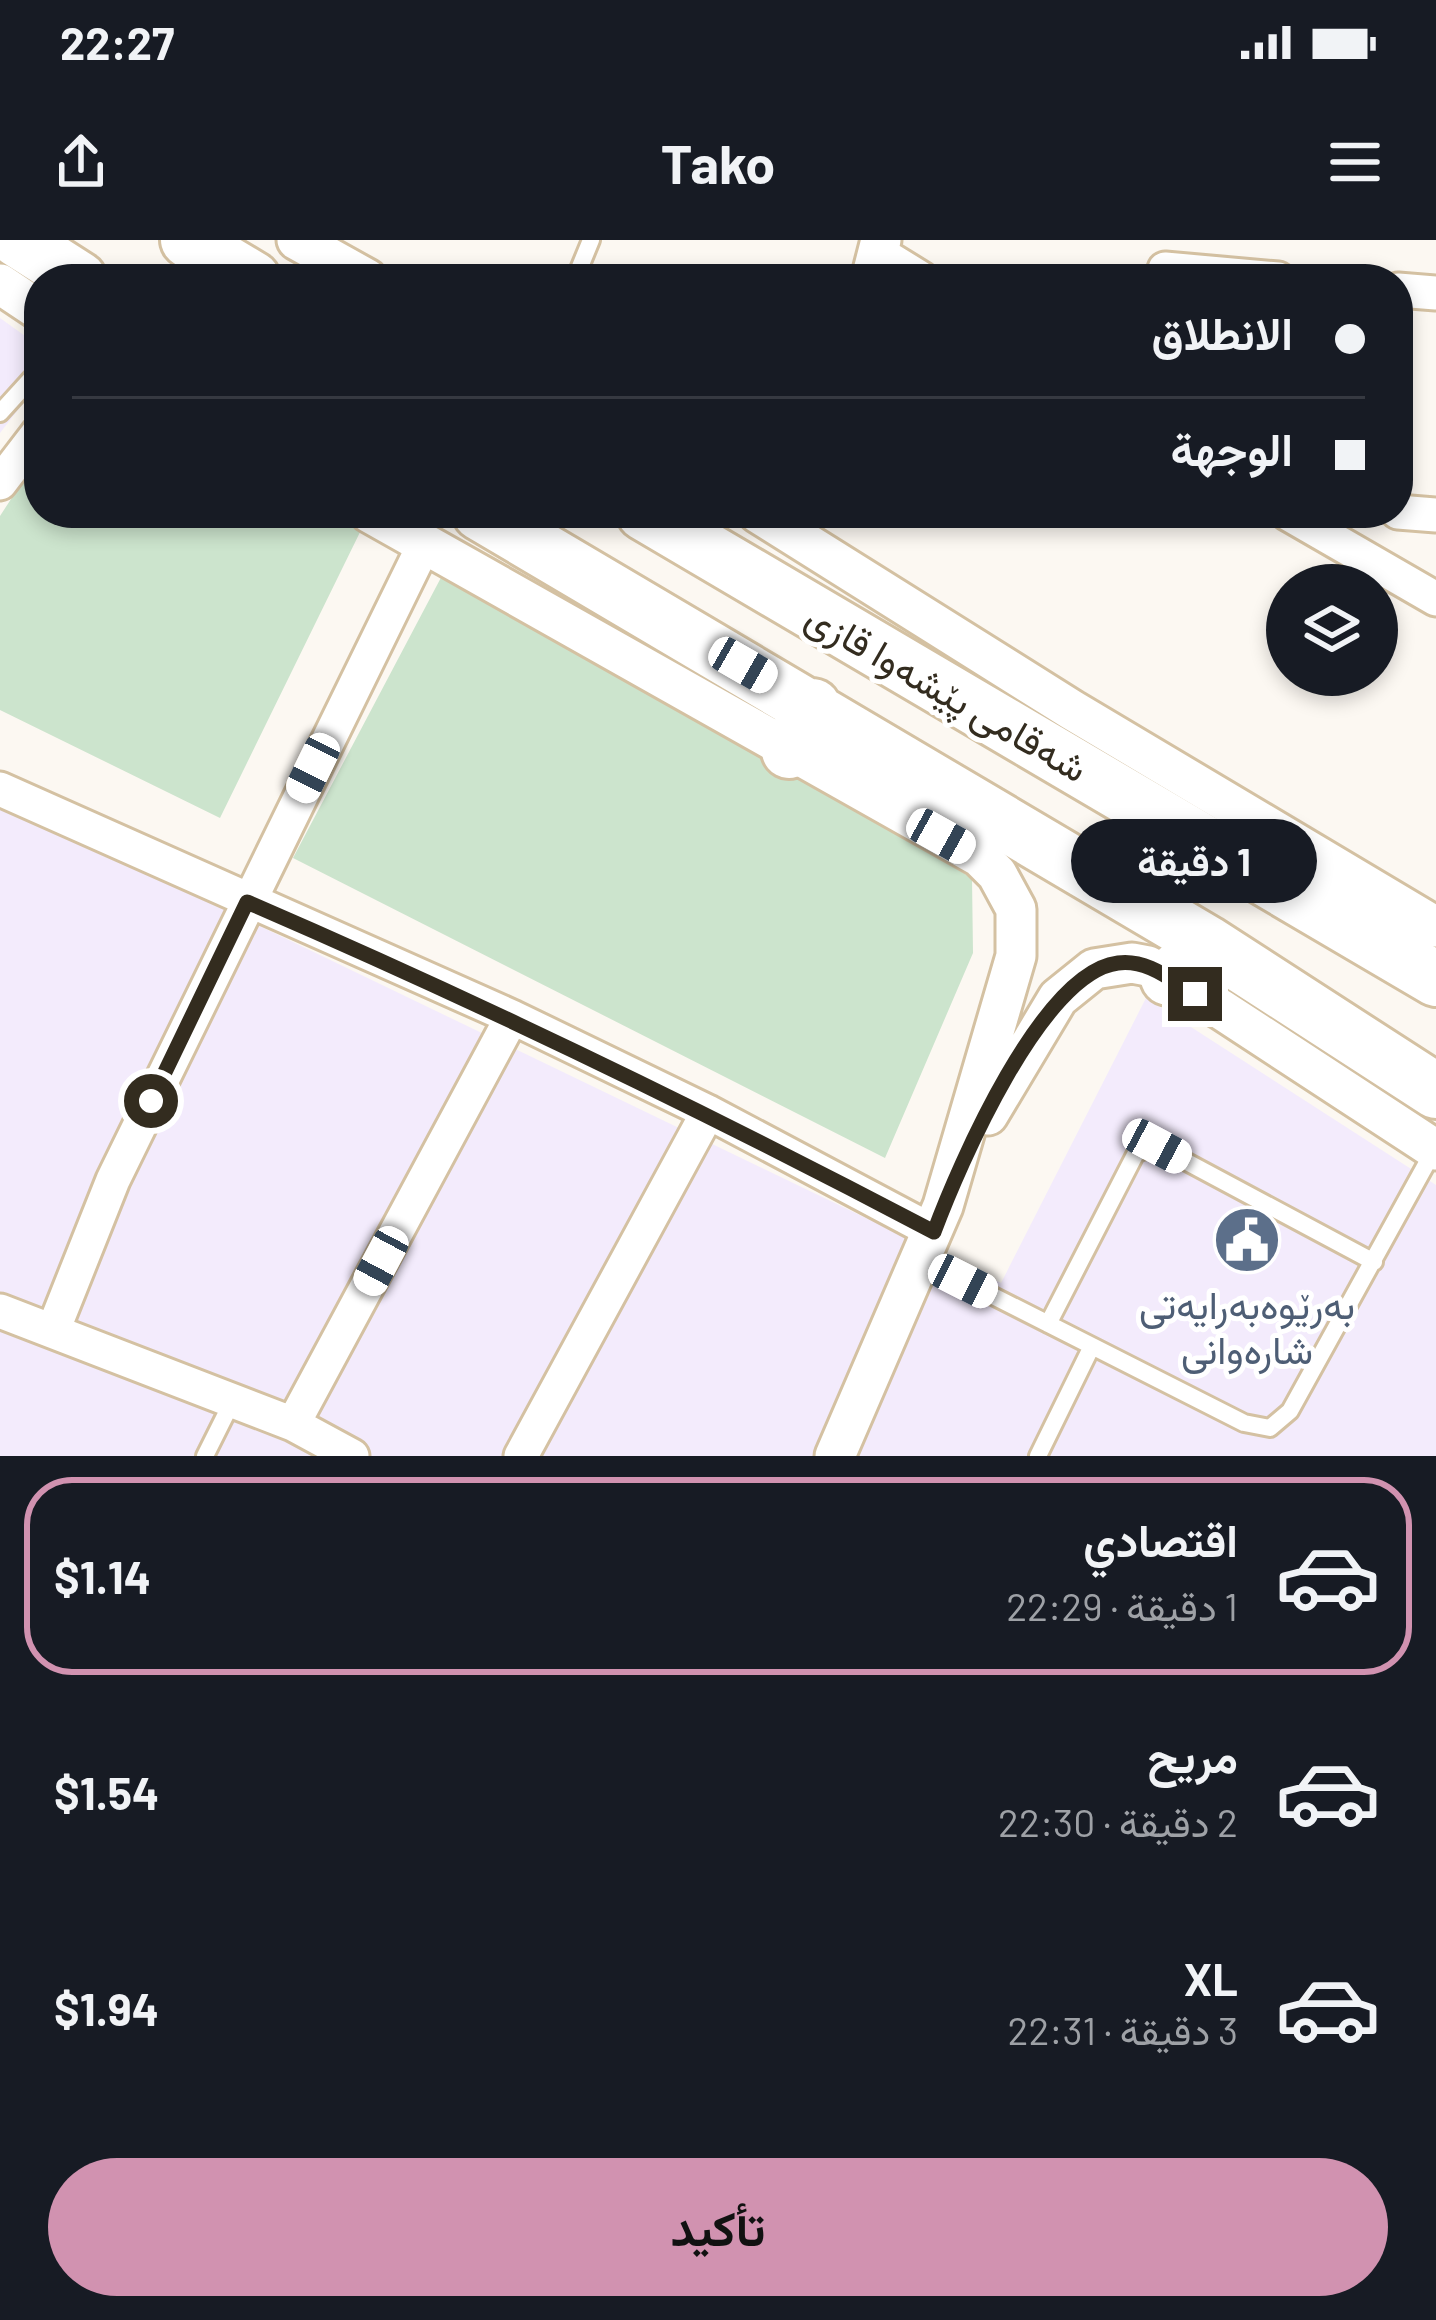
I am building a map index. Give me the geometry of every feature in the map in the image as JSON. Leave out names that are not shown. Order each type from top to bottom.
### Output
[{"type":"highway","points":[[18,240],[56,264]]},
{"type":"highway","points":[[188,240],[228,264]]},
{"type":"highway","name":"شەقامی پێشەوا قازی","points":[[502,528],[801,728],[1187,960],[1436,1091]]},
{"type":"highway","name":"شەقامی پێشەوا قازی","points":[[672,528],[1131,772],[1436,979]]},
{"type":"street","points":[[296,240],[340,264]]},
{"type":"street","points":[[0,483],[24,452]]},
{"type":"street","points":[[395,528],[801,728],[997,874],[1016,909],[1016,956],[932,1233]]},
{"type":"street","points":[[805,528],[1131,772],[1436,927]]},
{"type":"street","points":[[1313,528],[1436,599]]},
{"type":"street","points":[[54,1328],[113,1180],[424,545]]},
{"type":"street","points":[[0,789],[512,1017],[708,1112],[932,1233]]},
{"type":"street","points":[[835,1456],[932,1233],[1014,1064],[1058,998],[1094,969],[1117,963],[1148,966],[1187,960],[1435,1149]]},
{"type":"street","points":[[293,1424],[512,1017]]},
{"type":"street","points":[[521,1456],[708,1112]]},
{"type":"street","points":[[0,1311],[293,1424],[352,1456]]},
{"type":"lane","points":[[0,413],[24,387]]},
{"type":"lane","points":[[1048,1324],[1136,1154],[1157,1146],[1374,1262]]},
{"type":"lane","points":[[932,1233],[1048,1324],[1244,1423],[1270,1428],[1290,1411],[1435,1149]]},
{"type":"lane","points":[[1038,1456],[1092,1346]]},
{"type":"lane","points":[[205,1456],[232,1400]]},
{"type":"shaded area","points":[[0,318],[24,335],[24,402],[0,433]]},
{"type":"shaded area","points":[[0,801],[1001,1283],[1146,998],[1436,1185],[1436,1456],[0,1456]]},
{"type":"green space","points":[[24,479],[24,528],[362,528],[220,818],[0,710],[0,516]]},
{"type":"green space","points":[[445,570],[972,878],[973,953],[885,1158],[293,858]]},
{"type":"place","name":"بەرێوەبەرایەتی شارەوانی","points":[[1247,1240]]},
{"type":"route","points":[[151,1101],[247,902],[512,1017],[708,1112],[934,1232],[1014,1064],[1048,1009],[1075,982],[1094,969],[1132,963],[1148,966],[1195,994]]}]
